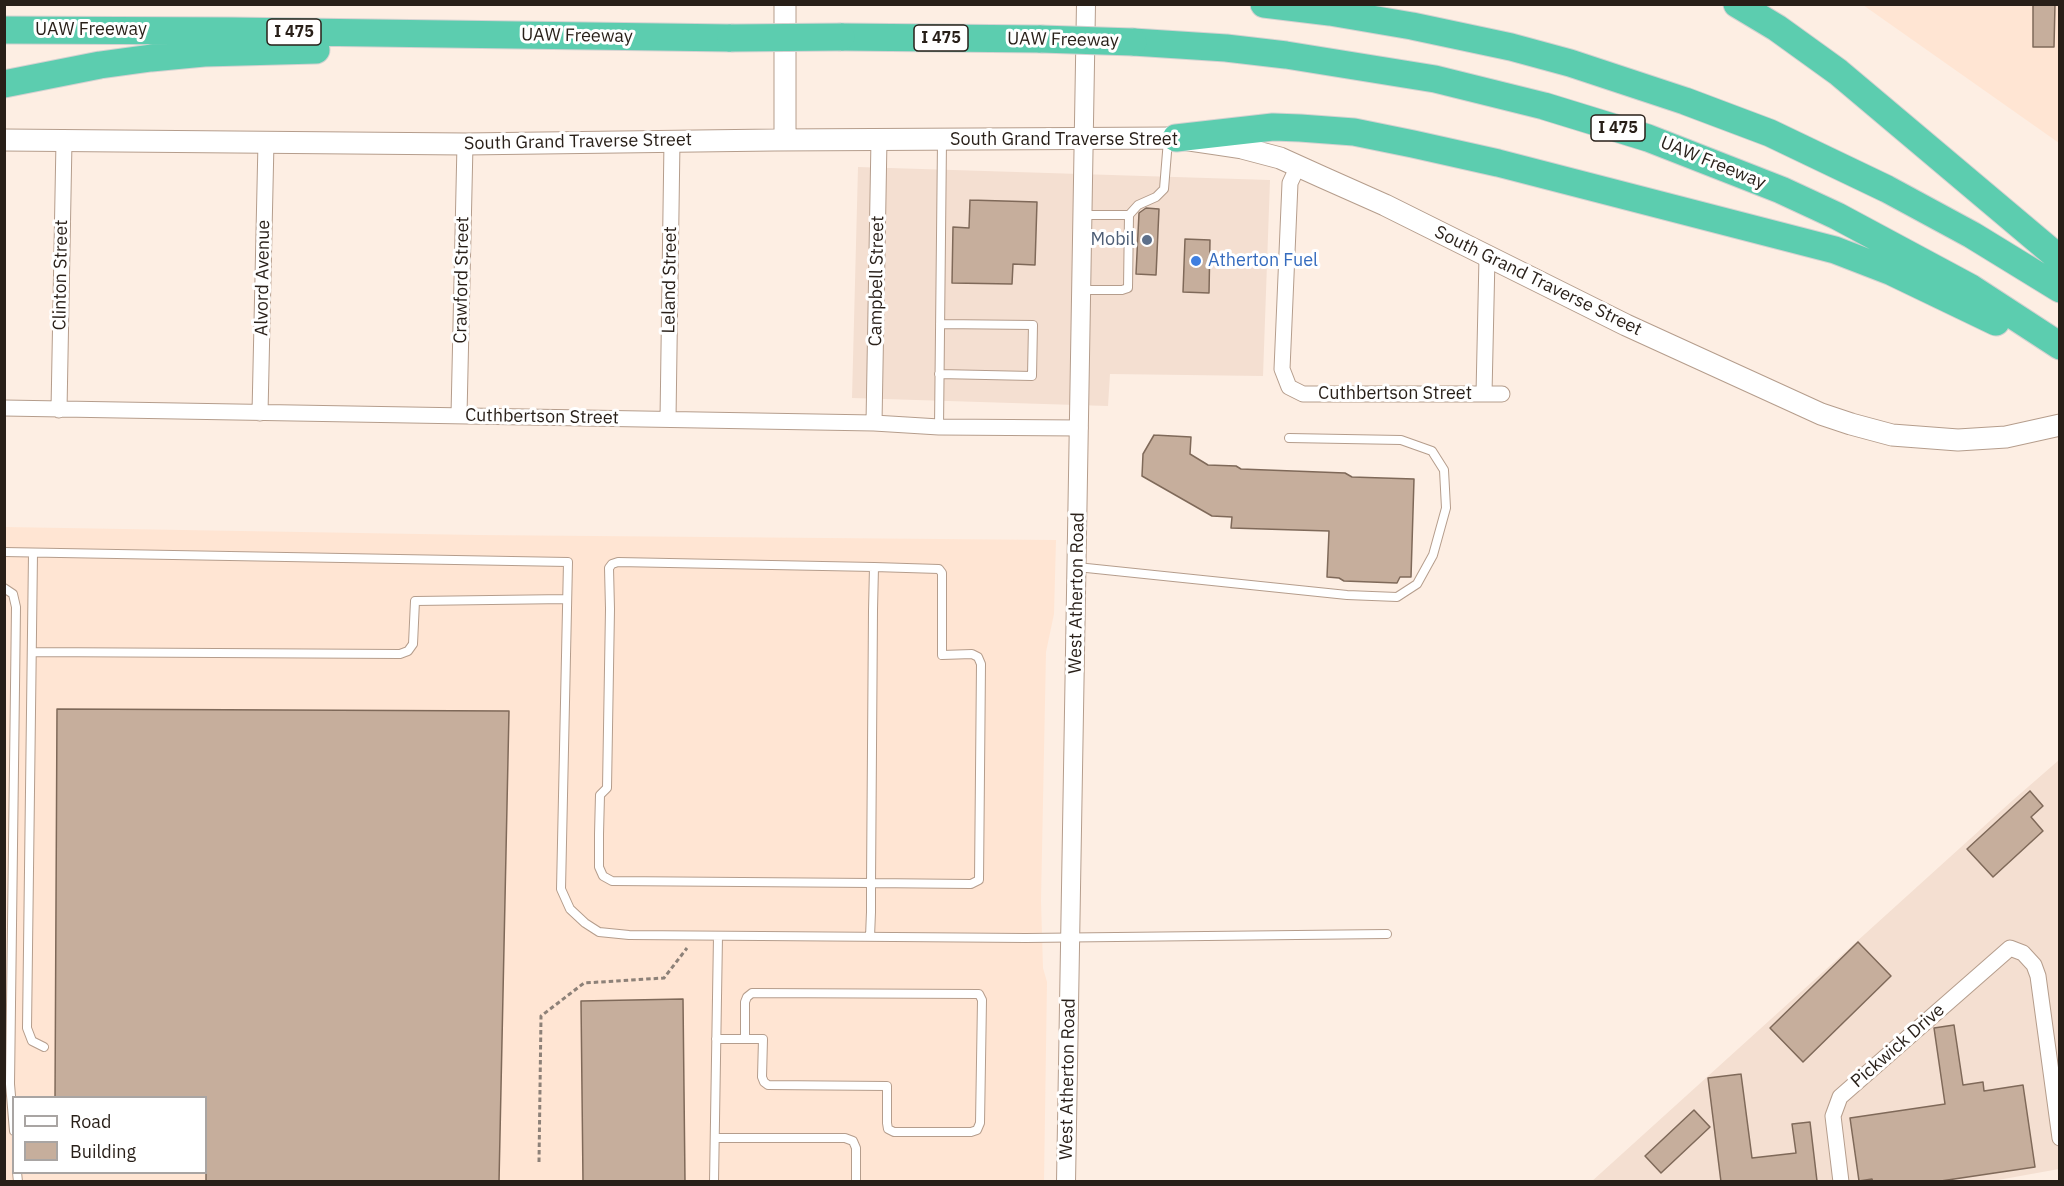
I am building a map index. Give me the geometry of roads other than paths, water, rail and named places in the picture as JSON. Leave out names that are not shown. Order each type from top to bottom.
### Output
[{"type":"highway","name":"I 475","points":[[1264,4],[1389,22],[1511,47],[1580,66],[1685,101],[1779,137],[1887,189],[1980,239],[2060,290]]},
{"type":"highway","points":[[1737,4],[1777,28],[1838,72],[2060,259]]},
{"type":"highway","name":"UAW Freeway","points":[[4,30],[1041,39],[1133,42],[1259,51],[1336,61],[1424,76],[1544,106],[1648,138],[1781,190],[1847,221],[1971,288],[2060,346]]},
{"type":"highway","points":[[4,84],[117,62],[186,54],[389,48],[583,36]]},
{"type":"highway","points":[[1172,138],[1273,127],[1328,129],[1386,138],[1486,160],[1835,250],[1934,291],[2060,353]]},
{"type":"main road","points":[[785,4],[785,140]]},
{"type":"main road","name":"South Grand Traverse Street","points":[[4,140],[465,144],[1172,138],[1242,148],[1280,158],[1384,205],[1626,325],[1821,414],[1871,430],[1920,438],[1982,440],[2060,425]]},
{"type":"street","name":"West Atherton Road","points":[[1066,1182],[1086,4]]},
{"type":"street","name":"Campbell Street","points":[[874,423],[879,139]]},
{"type":"street","name":"Clinton Street","points":[[59,410],[64,141]]},
{"type":"street","name":"Leland Street","points":[[668,419],[672,141]]},
{"type":"street","name":"Alvord Avenue","points":[[260,413],[266,142]]},
{"type":"street","name":"Crawford Street","points":[[459,416],[465,144]]},
{"type":"street","name":"Cuthbertson Street","points":[[1298,166],[1290,183],[1282,369],[1289,387],[1303,394],[1502,394]]},
{"type":"street","points":[[1484,394],[1487,257]]},
{"type":"street","name":"Cuthbertson Street","points":[[4,408],[1080,428]]},
{"type":"street","name":"Pickwick Drive","points":[[1841,1182],[1833,1116],[1840,1097],[2010,948],[2022,953],[2034,965],[2038,976],[2060,1138]]},
{"type":"lane","points":[[1081,290],[1128,288],[1129,215],[1137,205],[1156,197],[1164,189],[1172,138]]},
{"type":"lane","points":[[939,427],[942,139]]},
{"type":"lane","points":[[1082,215],[1129,215]]},
{"type":"lane","points":[[939,374],[1032,376],[1033,325],[940,324]]},
{"type":"lane","points":[[1077,567],[1347,595],[1397,597],[1417,584],[1433,555],[1446,508],[1444,470],[1432,451],[1401,440],[1289,438]]},
{"type":"lane","points":[[4,552],[568,562],[561,890],[570,909],[599,932],[629,935],[1071,938],[1387,934]]},
{"type":"lane","points":[[33,552],[27,1028],[32,1041],[44,1047]]},
{"type":"lane","points":[[618,562],[874,567],[933,567],[939,569],[942,573],[942,655],[972,654],[978,657],[981,664],[979,880],[971,884],[612,881],[603,876],[599,867],[600,795],[607,788],[609,568],[612,564],[618,562]]},
{"type":"lane","points":[[870,937],[874,567]]},
{"type":"lane","points":[[4,588],[13,594],[15,607],[8,1103],[12,1122]]},
{"type":"lane","points":[[32,652],[400,654],[408,651],[413,644],[415,601],[567,599]]},
{"type":"lane","points":[[714,1182],[718,936]]},
{"type":"lane","points":[[716,1038],[745,1039],[763,1039],[762,1077],[768,1085],[887,1086],[887,1123],[888,1129],[894,1132],[971,1132],[977,1130],[980,1123],[982,1000],[979,994],[752,993],[747,996],[745,1002],[745,1039]]},
{"type":"lane","points":[[715,1138],[845,1138],[853,1141],[856,1148],[856,1182]]},
{"type":"place","name":"Mobil","points":[[1147,240]]},
{"type":"place","name":"Atherton Fuel","points":[[1196,261]]}]
